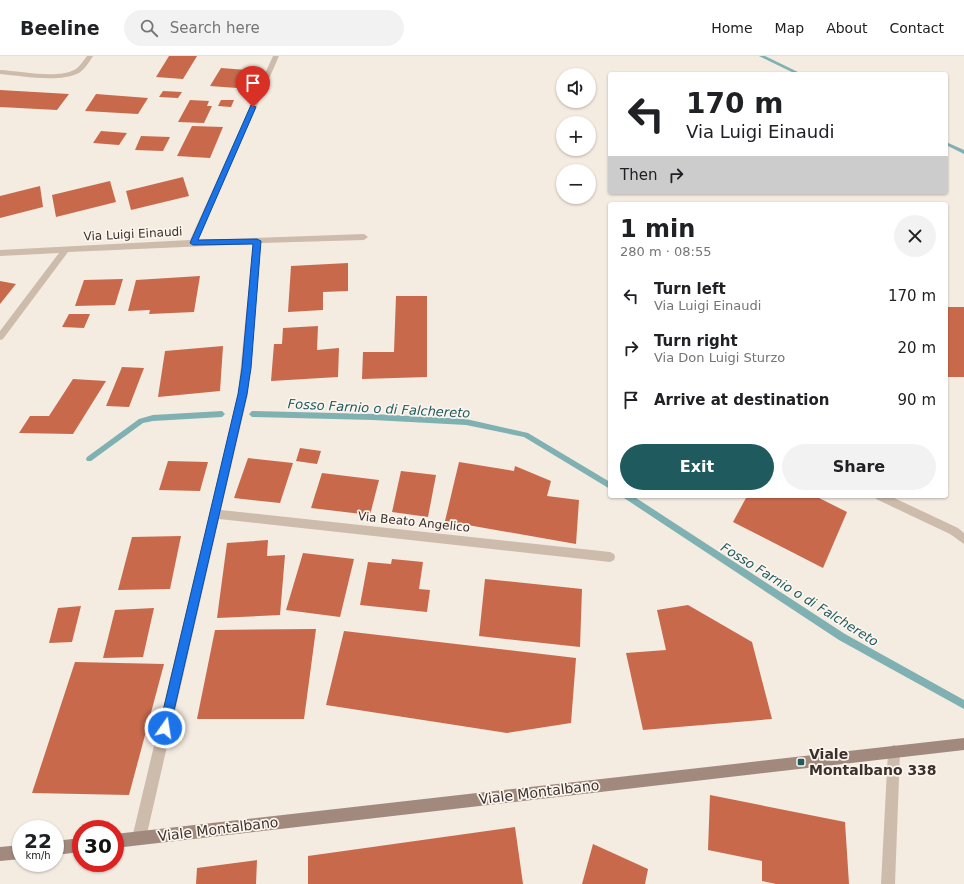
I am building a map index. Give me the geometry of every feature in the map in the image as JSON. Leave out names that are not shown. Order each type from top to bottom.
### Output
[{"type":"main road","name":"Viale Montalbano","points":[[124,840],[964,744]]},
{"type":"main road","points":[[0,854],[12,853]]},
{"type":"street","points":[[0,72],[58,75],[70,73],[81,68],[90,56]]},
{"type":"street","points":[[193,243],[276,56]]},
{"type":"street","name":"Via Luigi Einaudi","points":[[0,253],[193,243],[364,237]]},
{"type":"street","points":[[139,838],[242,394],[246,368],[257,241]]},
{"type":"street","points":[[0,337],[65,250]]},
{"type":"street","points":[[884,498],[954,531],[964,539]]},
{"type":"street","name":"Via Beato Angelico","points":[[215,514],[610,556]]},
{"type":"street","points":[[888,884],[894,751]]},
{"type":"building","points":[[169,56],[197,56],[183,79],[156,77]]},
{"type":"building","points":[[221,68],[247,70],[237,88],[210,86]]},
{"type":"building","points":[[0,90],[69,94],[57,110],[0,107]]},
{"type":"building","points":[[163,91],[182,92],[178,98],[159,97]]},
{"type":"building","points":[[96,94],[148,98],[138,114],[85,111]]},
{"type":"building","points":[[190,100],[209,101],[207,106],[212,106],[204,123],[178,122]]},
{"type":"building","points":[[221,100],[234,100],[231,107],[218,106]]},
{"type":"building","points":[[192,126],[223,127],[210,158],[177,156]]},
{"type":"building","points":[[101,131],[127,133],[119,145],[93,143]]},
{"type":"building","points":[[141,136],[170,137],[163,151],[135,150]]},
{"type":"building","points":[[183,177],[189,196],[131,210],[126,191]]},
{"type":"building","points":[[110,181],[116,202],[56,217],[52,195]]},
{"type":"building","points":[[40,186],[43,207],[0,218],[0,196]]},
{"type":"building","points":[[348,263],[348,291],[323,292],[323,310],[288,312],[291,266]]},
{"type":"building","points":[[200,276],[194,312],[149,314],[150,310],[128,311],[136,280]]},
{"type":"building","points":[[123,279],[115,305],[75,306],[84,280]]},
{"type":"building","points":[[0,281],[16,284],[0,304]]},
{"type":"building","points":[[396,296],[427,296],[427,377],[362,379],[363,352],[394,352]]},
{"type":"building","points":[[948,307],[964,307],[964,377],[948,377]]},
{"type":"building","points":[[69,314],[90,314],[84,328],[62,327]]},
{"type":"building","points":[[318,326],[317,350],[339,348],[338,377],[271,381],[274,344],[282,344],[283,328]]},
{"type":"building","points":[[223,346],[220,391],[158,397],[165,351]]},
{"type":"building","points":[[122,367],[144,368],[129,407],[106,406]]},
{"type":"building","points":[[73,379],[106,381],[73,434],[19,433],[30,416],[49,416]]},
{"type":"building","points":[[300,448],[321,451],[317,464],[296,461]]},
{"type":"building","points":[[248,458],[293,463],[280,503],[234,498]]},
{"type":"building","points":[[168,461],[208,462],[200,491],[159,490]]},
{"type":"building","points":[[459,462],[514,471],[515,466],[551,481],[547,496],[579,500],[576,544],[445,521]]},
{"type":"building","points":[[401,471],[436,475],[428,517],[392,512]]},
{"type":"building","points":[[322,473],[379,480],[370,515],[311,508]]},
{"type":"building","points":[[746,498],[819,498],[847,512],[823,568],[733,522]]},
{"type":"building","points":[[181,536],[170,589],[118,590],[132,537]]},
{"type":"building","points":[[268,540],[267,556],[285,555],[280,615],[217,618],[227,543]]},
{"type":"building","points":[[303,553],[354,559],[340,617],[286,610]]},
{"type":"building","points":[[392,559],[423,562],[419,589],[430,590],[427,612],[360,605],[368,562],[391,564]]},
{"type":"building","points":[[485,579],[582,589],[580,647],[479,636]]},
{"type":"building","points":[[688,605],[752,642],[772,719],[643,730],[626,653],[666,650],[657,610]]},
{"type":"building","points":[[81,606],[72,642],[49,643],[58,608]]},
{"type":"building","points":[[154,608],[143,657],[103,658],[115,610]]},
{"type":"building","points":[[316,629],[304,719],[197,719],[215,630]]},
{"type":"building","points":[[344,631],[576,658],[571,723],[507,733],[326,705]]},
{"type":"building","points":[[75,662],[164,664],[129,795],[32,793]]},
{"type":"building","points":[[710,795],[845,822],[849,884],[776,884],[762,881],[762,861],[708,850]]},
{"type":"building","points":[[515,827],[523,884],[308,884],[308,856]]},
{"type":"building","points":[[593,844],[648,869],[645,884],[582,884]]},
{"type":"building","points":[[257,860],[256,884],[196,884],[197,868]]},
{"type":"waterway","points":[[761,56],[796,72]]},
{"type":"waterway","points":[[948,144],[964,152]]},
{"type":"waterway","name":"Fosso Farnio o di Falchereto","points":[[89,459],[141,421],[153,418],[222,414]]},
{"type":"waterway","name":"Fosso Farnio o di Falchereto","points":[[252,414],[373,417],[466,422],[526,435],[608,485]]},
{"type":"waterway","name":"Fosso Farnio o di Falchereto","points":[[630,498],[842,637],[964,705]]},
{"type":"place","name":"Viale Montalbano 338","points":[[801,762]]},
{"type":"route","points":[[165,728],[242,394],[246,368],[257,241],[193,243],[253,107]]}]
